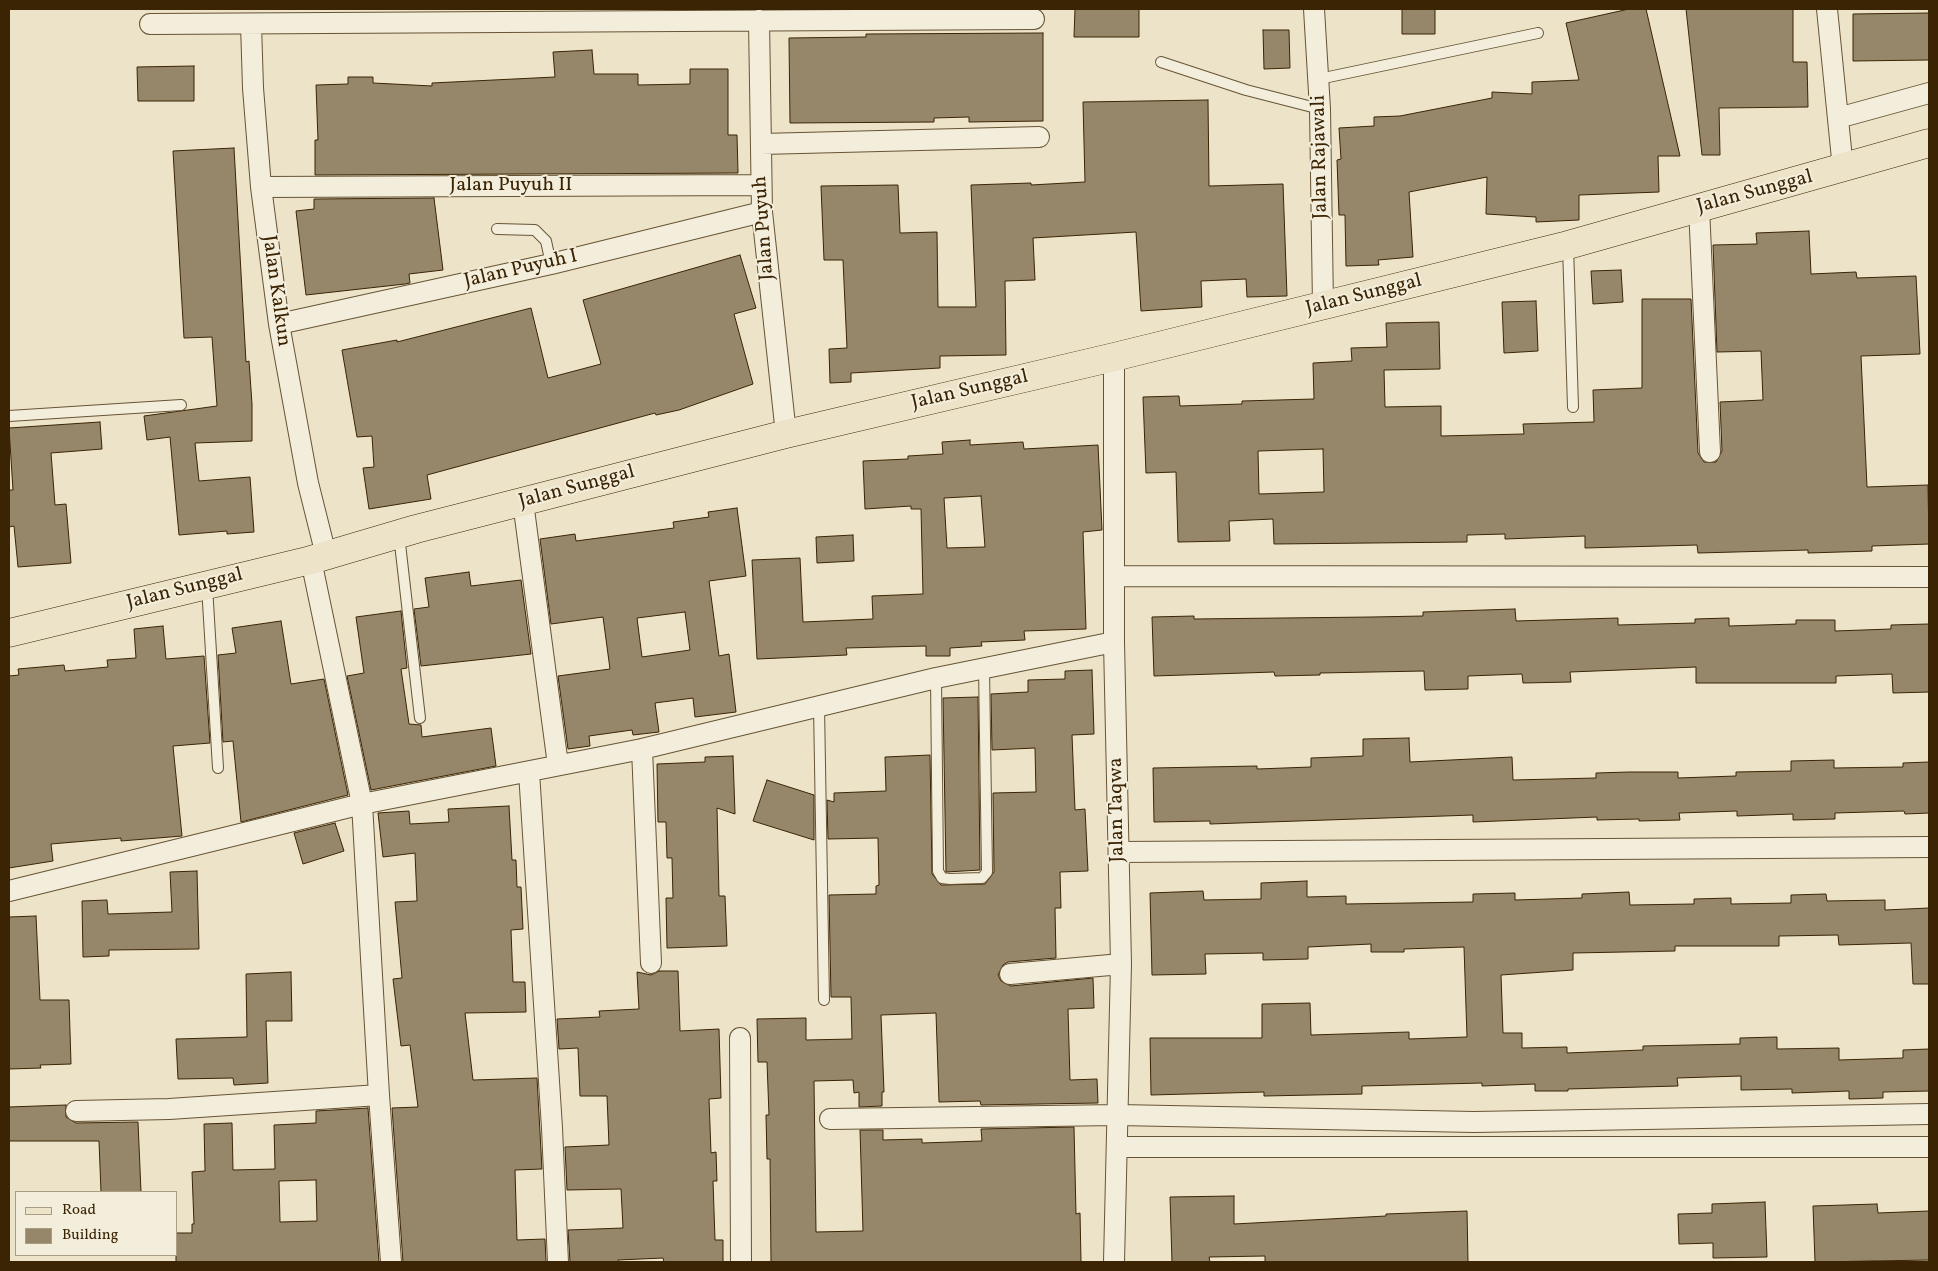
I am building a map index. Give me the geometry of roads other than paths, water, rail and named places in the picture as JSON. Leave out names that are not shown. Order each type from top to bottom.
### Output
[{"type":"main road","name":"Jalan Sunggal","points":[[9,632],[319,558],[399,534],[786,434],[1114,357],[1568,245],[1929,143]]},
{"type":"street","name":"Jalan Rajawali","points":[[1314,9],[1319,79],[1324,306]]},
{"type":"street","points":[[1827,9],[1842,169]]},
{"type":"street","points":[[150,24],[1034,19]]},
{"type":"street","name":"Jalan Puyuh","points":[[760,20],[762,212],[786,434]]},
{"type":"street","name":"Jalan Kalkun","points":[[251,24],[253,88],[260,187],[279,324],[362,804],[378,1095],[391,1262]]},
{"type":"street","points":[[1838,118],[1929,93]]},
{"type":"street","points":[[761,144],[1039,137]]},
{"type":"street","name":"Jalan Puyuh II","points":[[260,187],[761,185]]},
{"type":"street","points":[[1699,207],[1710,452]]},
{"type":"street","name":"Jalan Puyuh I","points":[[279,324],[551,264],[762,212]]},
{"type":"street","name":"Jalan Taqwa","points":[[1114,357],[1114,642],[1120,852],[1118,1147],[1114,1262]]},
{"type":"street","points":[[523,502],[558,765]]},
{"type":"street","points":[[1115,576],[1929,577]]},
{"type":"street","points":[[9,891],[362,804],[642,750],[984,667],[1114,642]]},
{"type":"street","points":[[642,750],[651,963]]},
{"type":"street","points":[[529,772],[552,1128],[558,1262]]},
{"type":"street","points":[[1120,852],[1929,846]]},
{"type":"street","points":[[1010,974],[1120,964]]},
{"type":"street","points":[[740,1038],[741,1262]]},
{"type":"street","points":[[76,1111],[169,1109],[378,1095]]},
{"type":"street","points":[[830,1119],[1118,1115],[1474,1122],[1929,1114]]},
{"type":"street","points":[[1659,1146],[1660,1119]]},
{"type":"street","points":[[1474,1122],[1475,1148]]},
{"type":"street","points":[[1118,1147],[1929,1147]]},
{"type":"lane","points":[[1319,79],[1538,33]]},
{"type":"lane","points":[[1161,62],[1246,90],[1320,109]]},
{"type":"lane","points":[[497,230],[535,230],[546,241],[551,264]]},
{"type":"lane","points":[[1568,245],[1573,407]]},
{"type":"lane","points":[[9,416],[182,405]]},
{"type":"lane","points":[[399,534],[420,718]]},
{"type":"lane","points":[[207,585],[218,768]]},
{"type":"lane","points":[[936,678],[938,871],[942,878],[982,878],[988,872],[984,667]]},
{"type":"lane","points":[[819,706],[824,1000]]}]
